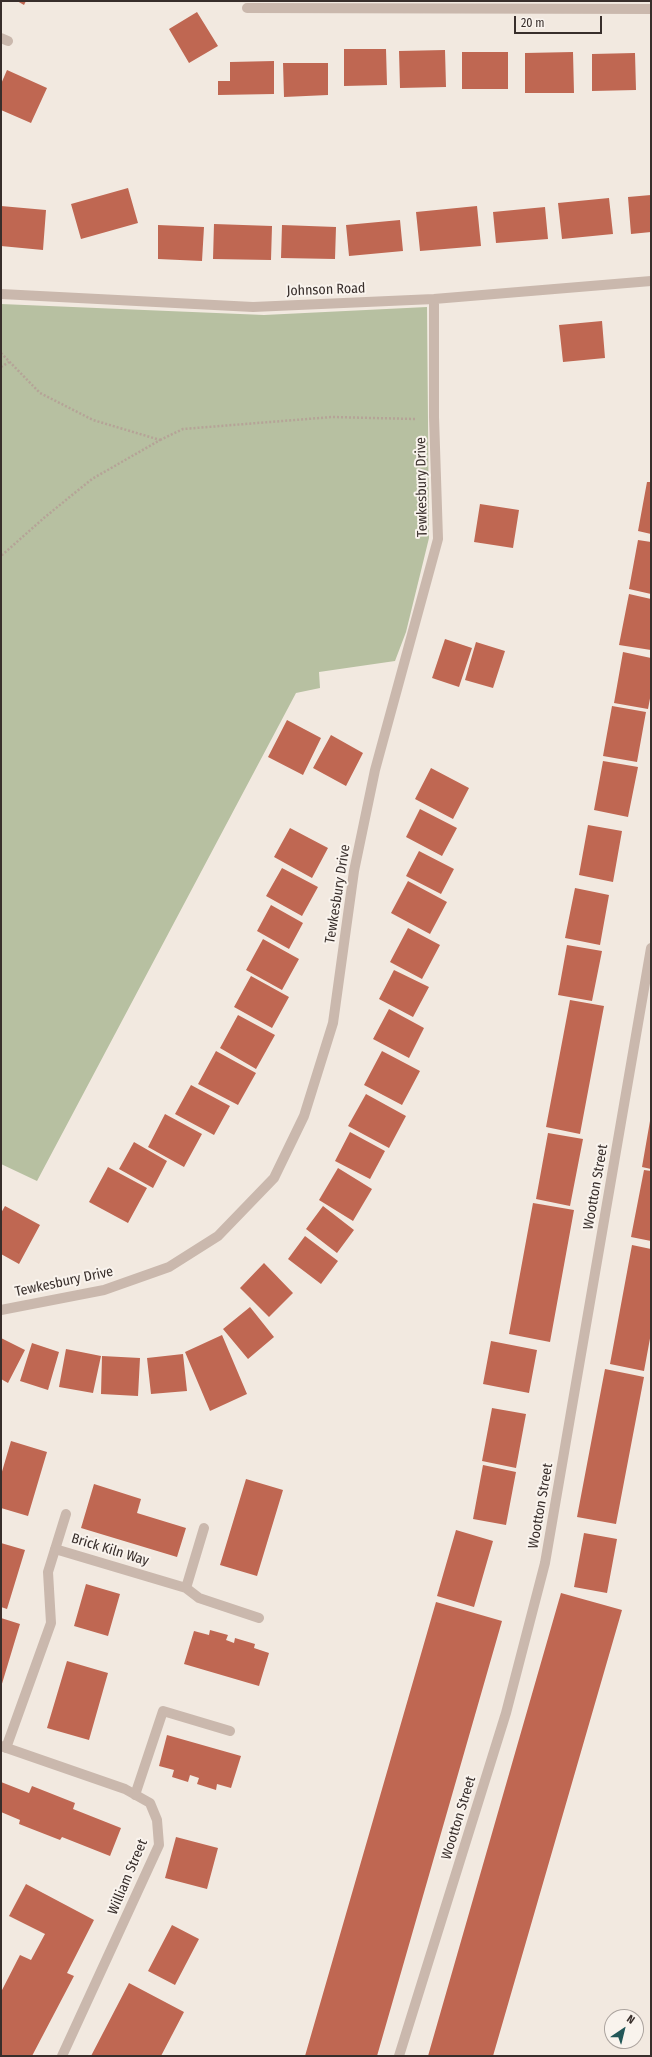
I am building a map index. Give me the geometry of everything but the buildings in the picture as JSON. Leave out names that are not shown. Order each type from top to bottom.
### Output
[{"type":"street","points":[[247,8],[651,9]]},
{"type":"street","name":"Johnson Road","points":[[1,294],[253,307],[434,299],[651,281]]},
{"type":"street","name":"Tewkesbury Drive","points":[[1,1310],[104,1290],[169,1267],[218,1236],[274,1178],[304,1116],[333,1023],[354,871],[375,770],[413,638],[438,539],[434,417],[434,299]]},
{"type":"street","name":"Wootton Street","points":[[399,2056],[506,1713],[545,1563],[651,948]]},
{"type":"street","name":"Brick Kiln Way","points":[[3,1747],[51,1623],[48,1572],[66,1514]]},
{"type":"street","points":[[186,1588],[204,1528]]},
{"type":"street","name":"Brick Kiln Way","points":[[55,1549],[186,1588],[199,1598],[260,1618]]},
{"type":"street","points":[[135,1795],[163,1711],[230,1731]]},
{"type":"street","name":"William Street","points":[[3,1747],[125,1789],[150,1803],[158,1820],[159,1845],[62,2056]]},
{"type":"path","points":[[1,353],[40,393],[93,420],[160,440]]},
{"type":"path","points":[[1,367],[9,362]]},
{"type":"path","points":[[1,556],[45,517],[92,479],[160,440],[183,429],[332,417],[414,419],[434,417]]},
{"type":"green space","points":[[1,304],[264,315],[427,307],[429,538],[406,632],[395,661],[319,672],[320,688],[296,693],[37,1181],[1,1164]]}]
